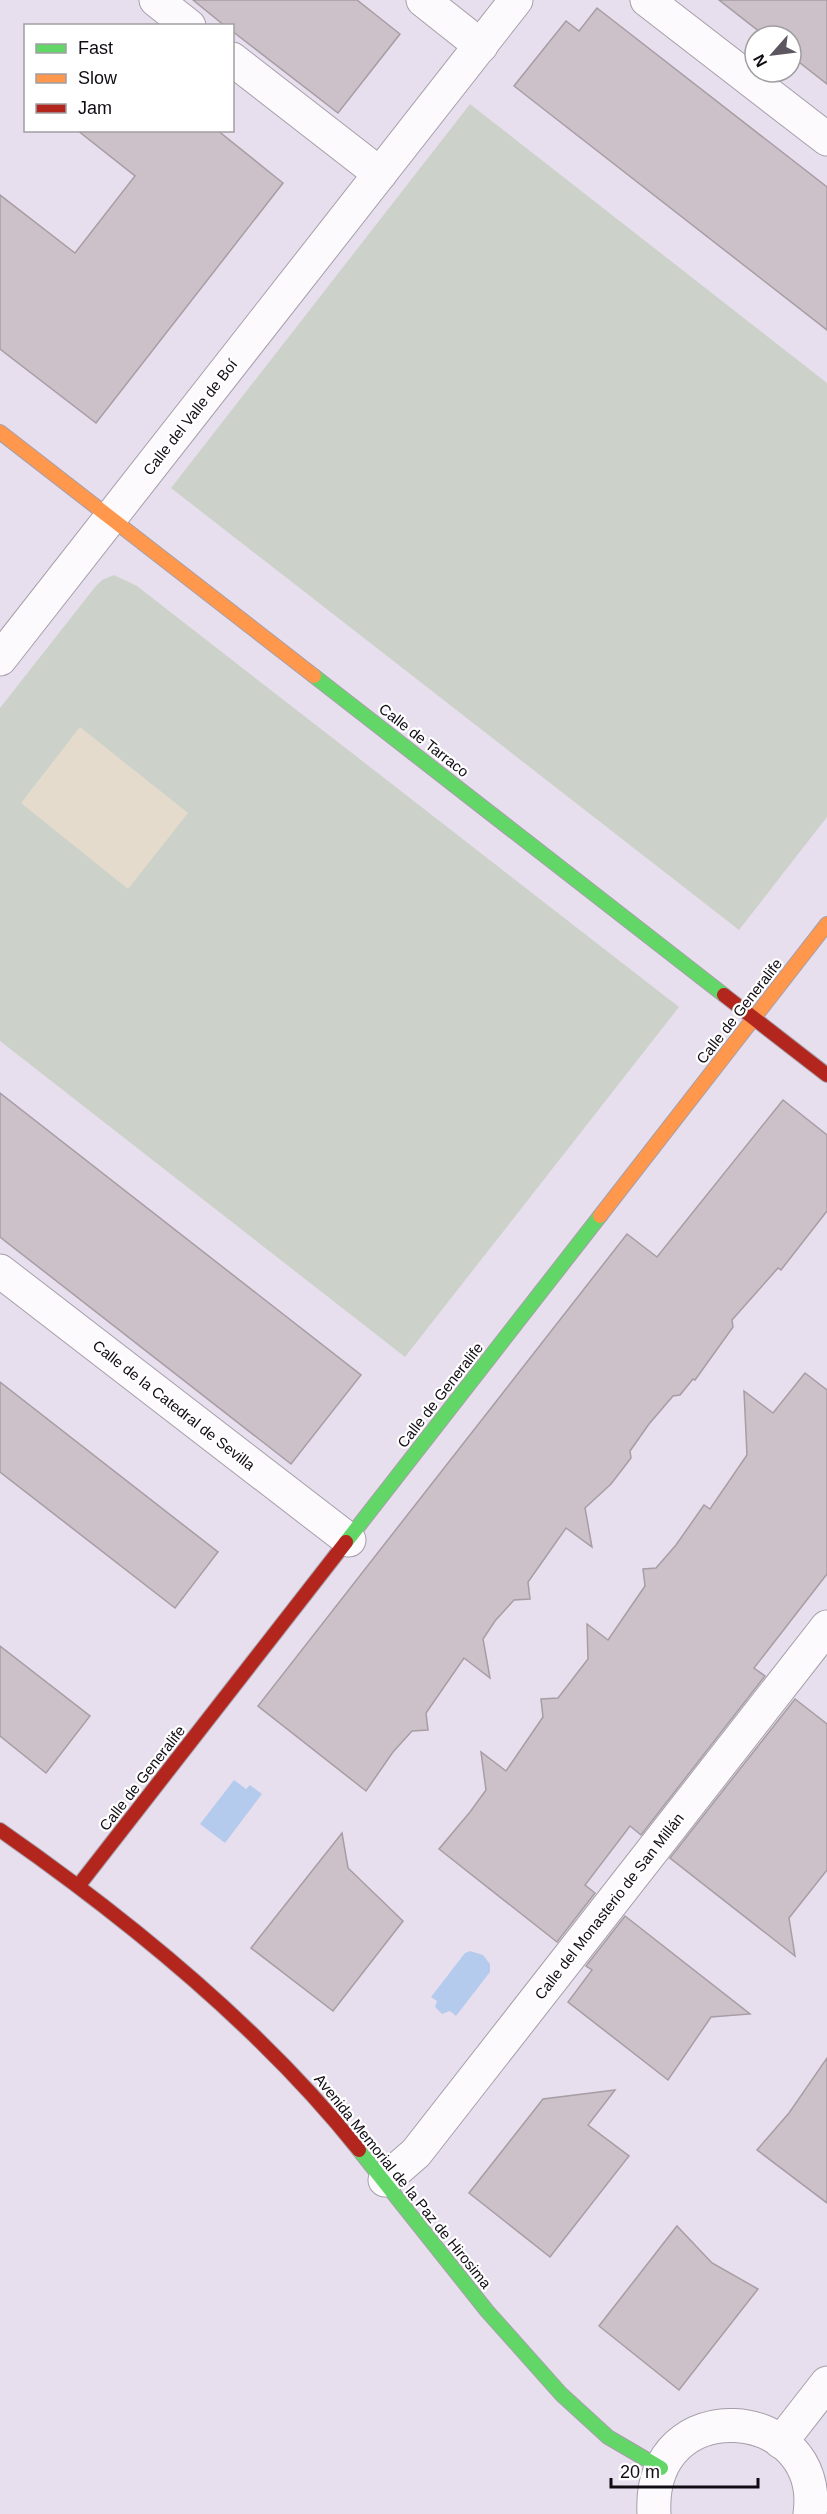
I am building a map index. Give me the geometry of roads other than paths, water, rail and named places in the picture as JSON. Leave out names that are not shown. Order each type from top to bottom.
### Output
[{"type":"street","points":[[156,0],[186,24]]},
{"type":"street","points":[[423,0],[481,46]]},
{"type":"street","name":"Calle del Valle de Boí","points":[[0,659],[516,0]]},
{"type":"street","points":[[647,0],[827,139]]},
{"type":"street","points":[[234,61],[380,174]]},
{"type":"street","name":"Calle de Tarraco","points":[[0,432],[827,1075]]},
{"type":"street","name":"Calle de Generalife","points":[[79,1885],[827,924]]},
{"type":"street","name":"Calle de la Catedral de Sevilla","points":[[0,1271],[349,1540]]},
{"type":"street","name":"Calle del Monasterio de San Millán","points":[[385,2180],[416,2153],[827,1627]]},
{"type":"street","name":"Avenida Memorial de la Paz de Hirosima","points":[[0,1830],[79,1885],[184,1971],[310,2090],[385,2180],[486,2310],[539,2370],[603,2433],[661,2468]]},
{"type":"street","points":[[781,2442],[827,2383]]},
{"type":"street","points":[[654,2514],[653,2494],[661,2468],[674,2449],[693,2434],[715,2426],[738,2424],[761,2430],[781,2442],[798,2459],[808,2480],[812,2504],[810,2514]]},
{"type":"water","points":[[234,1780],[246,1789],[250,1785],[262,1794],[225,1843],[200,1824]]},
{"type":"water","points":[[470,1951],[483,1955],[490,1964],[490,1972],[456,2016],[450,2011],[442,2014],[435,2007],[437,2001],[431,1997],[465,1953]]}]
